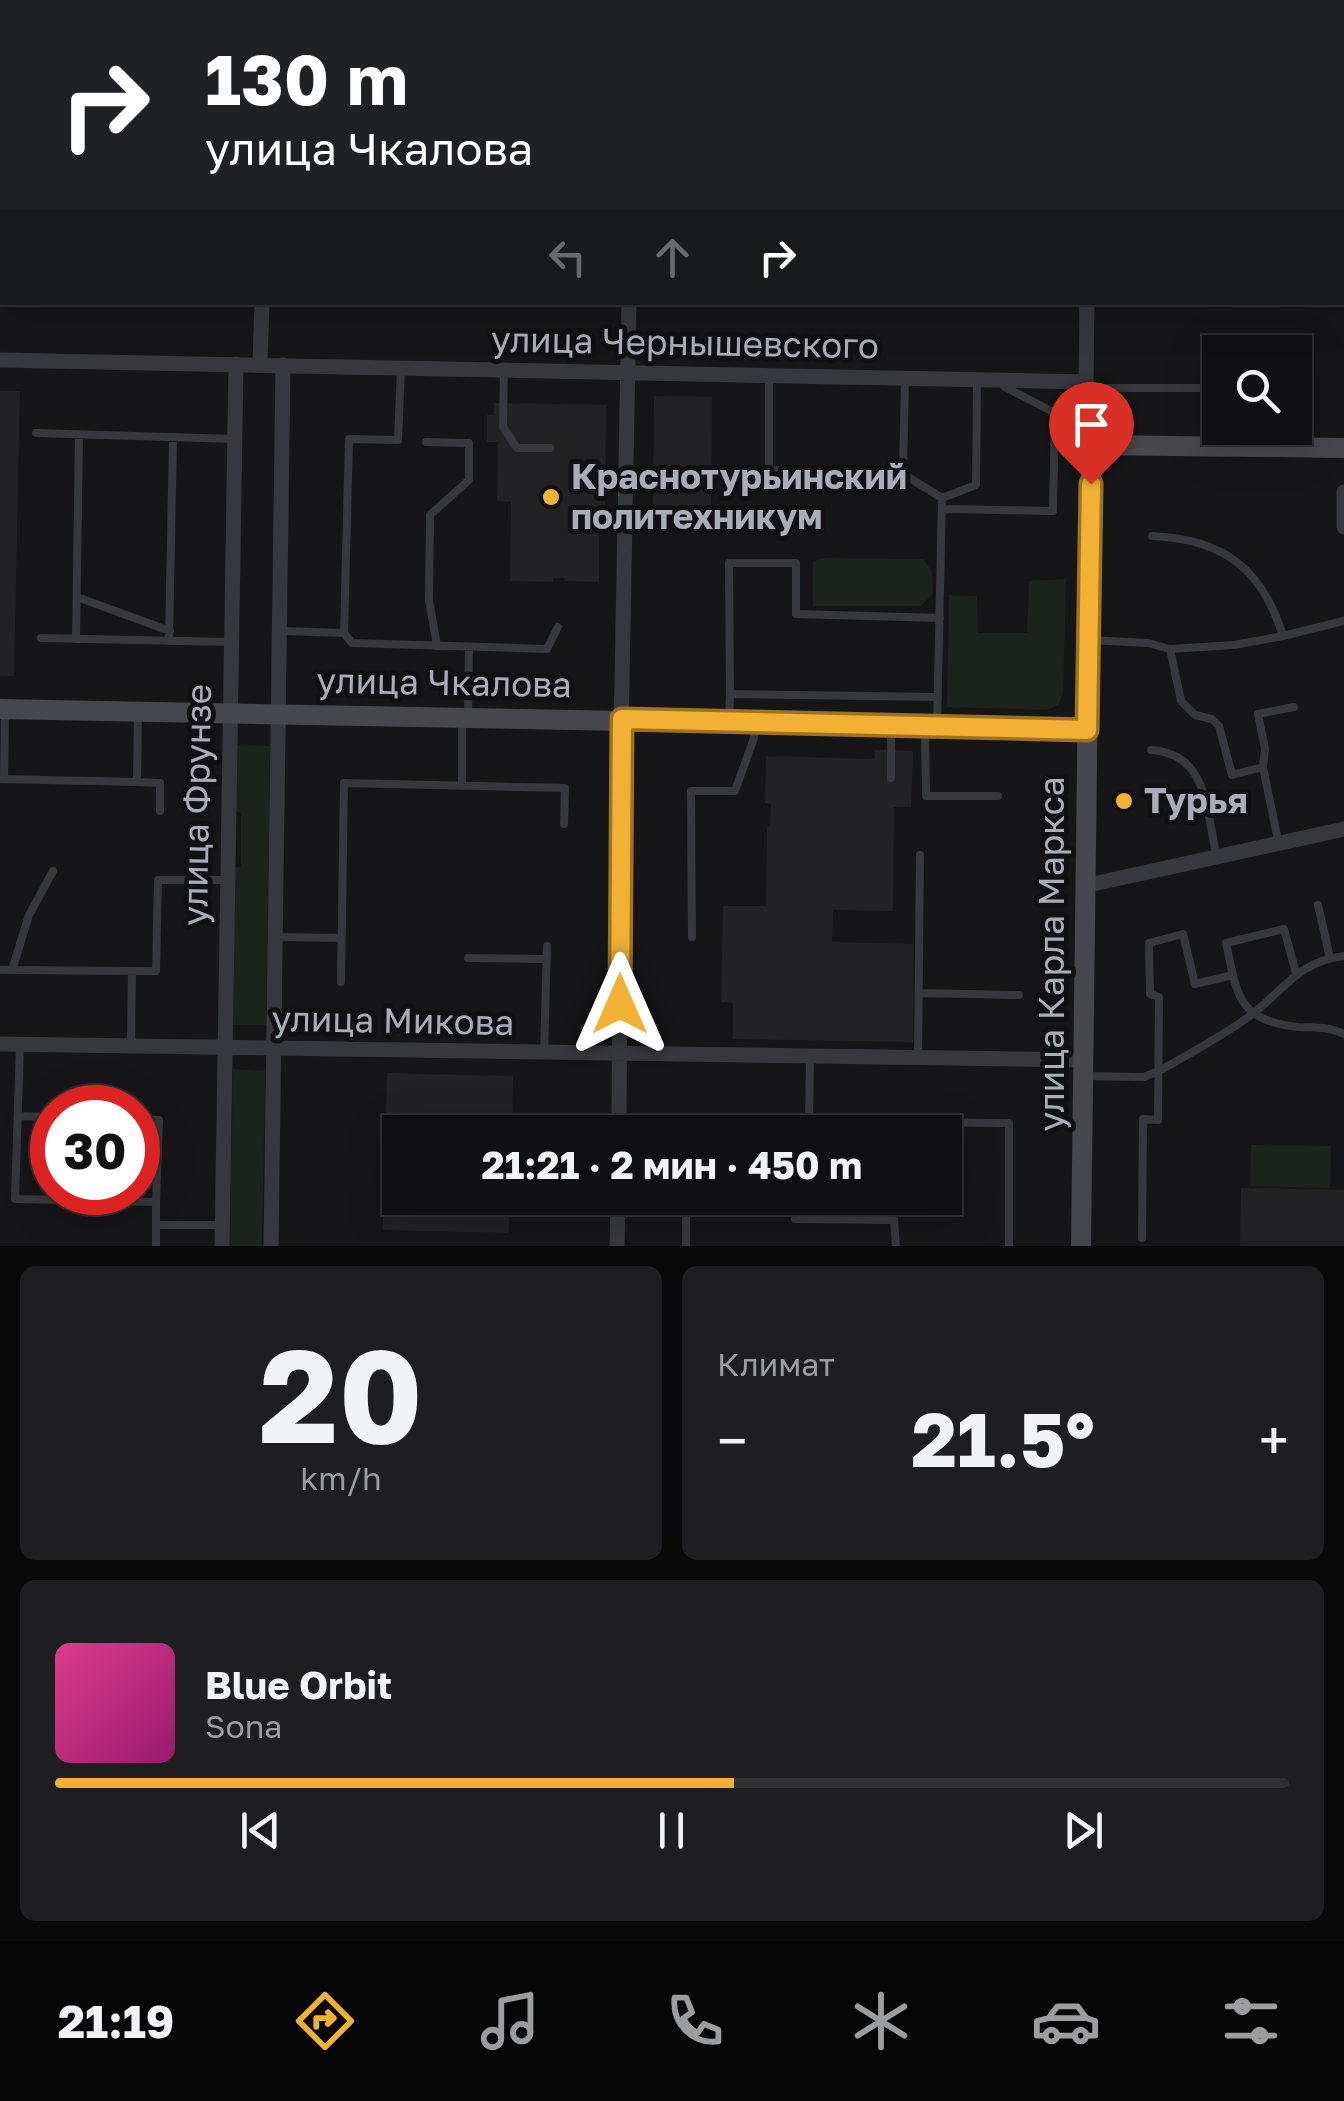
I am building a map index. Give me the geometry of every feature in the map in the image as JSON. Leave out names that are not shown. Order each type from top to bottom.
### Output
[{"type":"main road","points":[[1091,445],[1344,448]]},
{"type":"main road","name":"улица Карла Маркса","points":[[1081,1246],[1091,445]]},
{"type":"main road","points":[[3,708],[228,712]]},
{"type":"main road","name":"улица Чкалова","points":[[228,712],[1087,730]]},
{"type":"street","points":[[260,364],[262,305]]},
{"type":"street","points":[[619,1115],[629,305]]},
{"type":"street","name":"улица Карла Маркса","points":[[1087,305],[1086,385],[1091,445]]},
{"type":"street","points":[[0,360],[236,364]]},
{"type":"street","name":"улица Чернышевского","points":[[236,364],[1086,385]]},
{"type":"street","name":"улица Фрунзе","points":[[222,1246],[236,364]]},
{"type":"street","points":[[271,1246],[283,365]]},
{"type":"street","points":[[1344,492],[1344,526]]},
{"type":"street","points":[[1084,886],[1344,829]]},
{"type":"street","name":"улица Микова","points":[[0,1044],[918,1058],[1084,1068]]},
{"type":"street","points":[[617,1246],[618,1215]]},
{"type":"lane","points":[[401,368],[398,440],[349,439],[344,632],[352,644],[546,649],[558,627]]},
{"type":"lane","points":[[504,370],[503,427],[517,448],[550,448]]},
{"type":"lane","points":[[769,375],[769,470],[903,474],[942,498]]},
{"type":"lane","points":[[903,474],[904,378]]},
{"type":"lane","points":[[942,498],[976,484],[977,380]]},
{"type":"lane","points":[[942,509],[1052,511],[1055,413],[1005,387],[1005,380]]},
{"type":"lane","points":[[1086,385],[1202,388]]},
{"type":"lane","points":[[36,433],[234,439]]},
{"type":"lane","points":[[76,638],[79,434]]},
{"type":"lane","points":[[170,636],[173,437]]},
{"type":"lane","points":[[426,442],[469,443],[469,480],[430,514],[429,600],[438,646]]},
{"type":"lane","points":[[1054,444],[1091,445]]},
{"type":"lane","points":[[942,498],[938,697],[931,726],[926,796],[998,796]]},
{"type":"lane","points":[[1152,536],[1194,540],[1222,550],[1242,564],[1274,606],[1283,636]]},
{"type":"lane","points":[[730,721],[729,563],[796,563],[796,614],[940,618]]},
{"type":"lane","points":[[77,596],[170,636]]},
{"type":"lane","points":[[1088,640],[1170,649],[1234,646],[1344,621]]},
{"type":"lane","points":[[282,632],[344,632]]},
{"type":"lane","points":[[41,638],[170,636],[230,642]]},
{"type":"lane","points":[[462,786],[469,647]]},
{"type":"lane","points":[[1170,649],[1181,702],[1219,726],[1232,775],[1263,767]]},
{"type":"lane","points":[[730,694],[938,697]]},
{"type":"lane","points":[[1280,845],[1263,767],[1265,749],[1258,714],[1294,707]]},
{"type":"lane","points":[[3,708],[2,779],[160,783],[160,811]]},
{"type":"lane","points":[[137,782],[138,711]]},
{"type":"lane","points":[[692,936],[691,791],[735,791],[754,738],[754,722]]},
{"type":"lane","points":[[890,778],[892,725]]},
{"type":"lane","points":[[1152,750],[1174,752],[1190,764],[1200,784],[1217,858]]},
{"type":"lane","points":[[340,982],[344,783],[565,788],[564,824]]},
{"type":"lane","points":[[918,1058],[920,855]]},
{"type":"lane","points":[[12,970],[29,915],[54,871]]},
{"type":"lane","points":[[0,970],[156,971],[158,880],[226,880]]},
{"type":"lane","points":[[1318,905],[1330,958]]},
{"type":"lane","points":[[1296,973],[1284,929],[1226,943],[1238,998],[1252,1015],[1295,1027],[1330,1027],[1344,1034]]},
{"type":"lane","points":[[1142,1238],[1143,1119],[1158,1120],[1159,1071],[1159,997],[1150,994],[1148,943],[1183,934],[1194,984],[1233,975]]},
{"type":"lane","points":[[276,937],[341,938]]},
{"type":"lane","points":[[544,1053],[548,946]]},
{"type":"lane","points":[[1084,1068],[1144,1077],[1159,1071],[1252,1015],[1296,973],[1319,960],[1344,956]]},
{"type":"lane","points":[[468,958],[546,959]]},
{"type":"lane","points":[[131,1047],[132,971]]},
{"type":"lane","points":[[920,992],[1019,995]]},
{"type":"lane","points":[[20,1045],[15,1199],[30,1199]]},
{"type":"lane","points":[[809,1115],[810,1056]]},
{"type":"lane","points":[[18,1116],[30,1116]]},
{"type":"lane","points":[[962,1124],[1008,1123],[1009,1246]]},
{"type":"lane","points":[[156,1215],[156,1246]]},
{"type":"lane","points":[[686,1215],[686,1246]]},
{"type":"lane","points":[[795,1219],[894,1220],[896,1246]]},
{"type":"lane","points":[[156,1225],[222,1225]]},
{"type":"shaded area","points":[[0,391],[20,391],[14,676],[0,676]]},
{"type":"shaded area","points":[[654,396],[712,397],[711,507],[653,507]]},
{"type":"shaded area","name":"Краснотурьинский политехникум","points":[[494,403],[606,405],[605,520],[599,520],[599,582],[564,578],[553,578],[553,582],[510,581],[511,502],[497,501],[498,442],[487,442],[487,415],[494,415]]},
{"type":"shaded area","points":[[822,558],[923,559],[932,571],[933,593],[921,606],[813,606],[813,562]]},
{"type":"shaded area","points":[[1066,579],[1063,694],[1058,705],[1047,710],[947,707],[949,595],[977,596],[978,633],[1027,633],[1029,581]]},
{"type":"shaded area","points":[[235,745],[270,746],[266,1025],[227,1025],[232,869],[241,866],[241,814],[233,809]]},
{"type":"shaded area","points":[[875,750],[887,750],[888,756],[895,756],[895,750],[913,751],[911,807],[894,807],[893,911],[833,910],[832,942],[914,944],[913,1042],[733,1039],[733,1003],[721,1002],[723,906],[766,906],[771,804],[765,803],[766,756],[874,759]]},
{"type":"shaded area","points":[[233,1069],[265,1071],[262,1246],[230,1246]]},
{"type":"shaded area","points":[[387,1073],[513,1076],[512,1115],[386,1115]]},
{"type":"shaded area","points":[[1251,1145],[1331,1146],[1330,1188],[1250,1186]]},
{"type":"shaded area","points":[[1241,1188],[1344,1190],[1344,1246],[1240,1246]]},
{"type":"shaded area","points":[[383,1215],[510,1215],[509,1233],[383,1230]]},
{"type":"place","name":"Краснотурьинский политехникум","points":[[551,497]]},
{"type":"place","name":"Турья","points":[[1124,801]]},
{"type":"route","points":[[620,1004],[622,719],[1087,730],[1091,484]]}]
